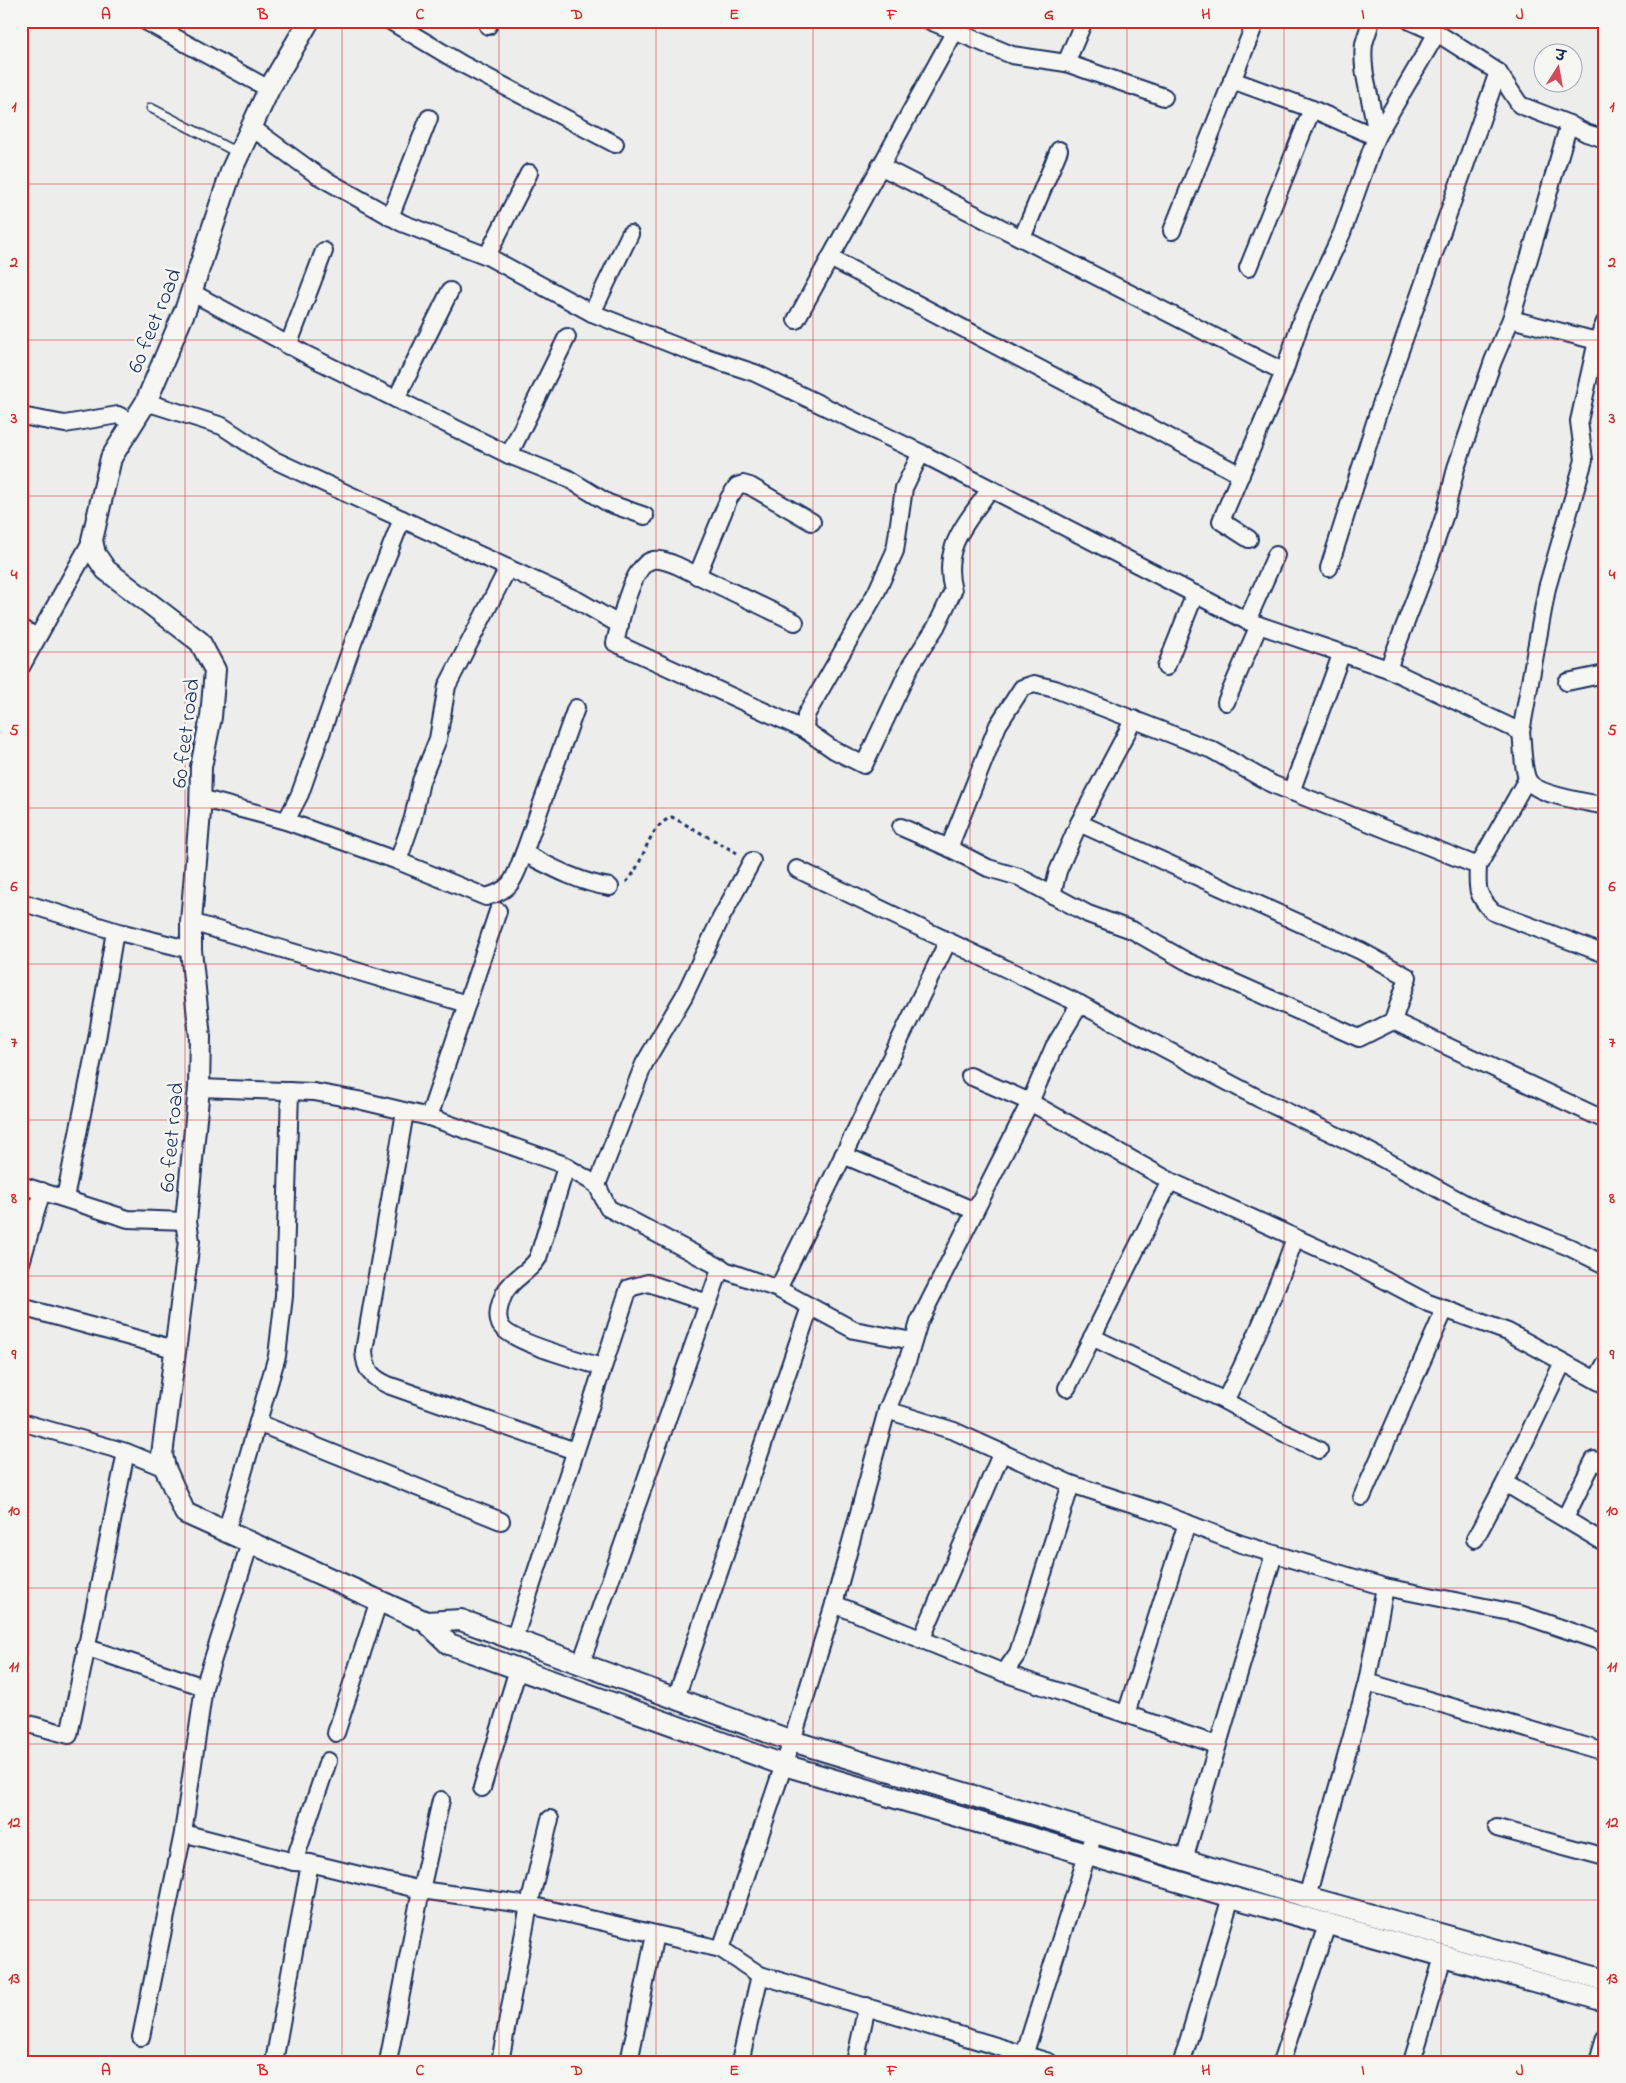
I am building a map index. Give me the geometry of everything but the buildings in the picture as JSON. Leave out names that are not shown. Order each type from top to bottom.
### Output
[{"type":"street","points":[[145,21],[270,89]]},
{"type":"street","name":"60 feet road","points":[[226,1532],[185,1513],[165,1468],[162,1455],[189,1241],[186,1221],[200,1088],[200,1037],[190,922],[201,768],[216,670],[209,654],[200,642],[181,625],[135,594],[106,570],[95,554],[92,540],[111,458],[146,402],[191,292],[239,154],[270,89],[309,21]]},
{"type":"street","points":[[390,21],[462,64],[615,144]]},
{"type":"street","points":[[930,21],[1012,55],[1066,63],[1164,97]]},
{"type":"street","points":[[1066,63],[1084,21]]},
{"type":"street","points":[[1172,231],[1256,21]]},
{"type":"street","points":[[1371,21],[1364,44],[1364,65],[1367,90],[1375,121],[1376,137]]},
{"type":"street","points":[[1410,21],[1437,33],[1498,72],[1520,105],[1569,124],[1586,133],[1605,138]]},
{"type":"street","points":[[796,320],[955,31]]},
{"type":"street","points":[[1249,539],[1221,521],[1284,372],[1301,321],[1346,224],[1376,137],[1437,33]]},
{"type":"street","points":[[1329,568],[1378,413],[1498,72]]},
{"type":"street","points":[[1232,80],[1312,109],[1376,137]]},
{"type":"street","points":[[1248,268],[1312,109]]},
{"type":"street","points":[[390,216],[429,118]]},
{"type":"street","points":[[1388,669],[1429,562],[1445,514],[1456,468],[1510,319],[1569,124]]},
{"type":"street","points":[[252,127],[317,175],[390,216],[487,256],[592,313],[694,353],[755,373],[921,453],[1253,623],[1341,655],[1388,669],[1521,732]]},
{"type":"street","points":[[1022,238],[1059,150]]},
{"type":"street","points":[[880,166],[1284,372]]},
{"type":"street","points":[[487,256],[529,174]]},
{"type":"street","points":[[592,313],[630,234]]},
{"type":"street","points":[[288,346],[324,252]]},
{"type":"street","points":[[830,258],[1241,475]]},
{"type":"street","points":[[396,398],[450,291]]},
{"type":"street","points":[[191,292],[288,346],[509,455],[567,478],[608,503],[645,516]]},
{"type":"street","points":[[1510,319],[1598,341]]},
{"type":"street","points":[[1605,322],[1598,341],[1579,421],[1584,460],[1547,588],[1521,732],[1527,779],[1533,787],[1605,806]]},
{"type":"street","points":[[509,455],[567,337]]},
{"type":"street","points":[[146,402],[222,426],[272,459],[577,600],[620,625]]},
{"type":"street","points":[[21,416],[65,424],[118,415],[132,423]]},
{"type":"street","points":[[805,730],[804,723],[809,707],[876,593],[895,551],[904,488],[921,453]]},
{"type":"street","points":[[697,576],[729,498],[737,486],[743,484],[750,486],[812,522]]},
{"type":"street","points":[[795,622],[661,560],[651,560],[642,566],[633,579],[615,643],[805,730],[834,750],[864,765],[911,665],[936,627],[953,591],[948,573],[952,546],[990,489]]},
{"type":"street","points":[[286,821],[300,794],[354,640],[402,519]]},
{"type":"street","points":[[21,667],[92,540]]},
{"type":"street","points":[[1226,702],[1276,555]]},
{"type":"street","points":[[398,861],[412,818],[421,781],[438,739],[447,686],[508,568]]},
{"type":"street","points":[[1166,667],[1195,594]]},
{"type":"street","points":[[21,628],[37,637]]},
{"type":"street","points":[[1291,792],[1341,655]]},
{"type":"street","points":[[1567,682],[1605,674]]},
{"type":"street","points":[[949,848],[998,725],[1022,688],[1034,684],[1055,689],[1212,750],[1272,784],[1344,814],[1440,848],[1478,866]]},
{"type":"street","points":[[200,798],[286,821],[398,861],[486,897],[501,893],[511,885],[576,708]]},
{"type":"street","points":[[1052,895],[1058,871],[1079,823],[1134,719]]},
{"type":"street","points":[[1527,779],[1478,866],[1477,888],[1482,900],[1493,912],[1605,954]]},
{"type":"street","points":[[901,827],[988,868],[1019,878],[1088,914],[1132,930],[1186,961],[1359,1038],[1393,1021],[1408,977],[1361,951],[1079,823]]},
{"type":"street","points":[[524,853],[553,868],[595,885],[610,887]]},
{"type":"street","points":[[597,1185],[644,1064],[684,996],[721,918],[752,861]]},
{"type":"street","points":[[797,869],[1080,1004],[1258,1098],[1363,1148],[1474,1208],[1569,1247],[1605,1265]]},
{"type":"street","points":[[21,902],[115,931],[191,950]]},
{"type":"street","points":[[430,1117],[498,911]]},
{"type":"street","points":[[190,922],[467,1004]]},
{"type":"street","points":[[64,1198],[97,1039],[115,931]]},
{"type":"street","points":[[778,1289],[948,940]]},
{"type":"street","points":[[721,1949],[792,1741],[834,1604],[887,1410],[919,1322],[1030,1102],[1054,1046],[1080,1004]]},
{"type":"street","points":[[1393,1021],[1605,1120]]},
{"type":"street","points":[[970,1076],[1030,1102],[1170,1181],[1358,1266],[1428,1303],[1508,1332],[1600,1382],[1605,1364]]},
{"type":"street","points":[[200,1088],[290,1090],[340,1097],[430,1117],[566,1167],[597,1185],[608,1208],[721,1267],[778,1289],[854,1330],[913,1341]]},
{"type":"street","points":[[290,1090],[284,1296],[277,1356],[226,1532],[426,1622],[449,1644],[784,1765],[1087,1856],[1605,2001]]},
{"type":"street","points":[[405,1112],[364,1351],[365,1365],[373,1376],[388,1385],[575,1451]]},
{"type":"street","points":[[843,1155],[975,1211]]},
{"type":"street","points":[[566,1167],[538,1258],[533,1267],[512,1282],[505,1293],[498,1317],[500,1325],[506,1333],[519,1340],[602,1367]]},
{"type":"street","points":[[1067,1388],[1170,1181]]},
{"type":"street","points":[[21,1185],[42,1190],[128,1219],[186,1221]]},
{"type":"street","points":[[21,1263],[42,1190]]},
{"type":"street","points":[[1225,1401],[1250,1351],[1277,1288],[1295,1238]]},
{"type":"street","points":[[581,1663],[721,1267]]},
{"type":"street","points":[[514,1639],[629,1288],[648,1283],[708,1303]]},
{"type":"street","points":[[676,1698],[810,1306]]},
{"type":"street","points":[[24,1308],[174,1349]]},
{"type":"street","points":[[1362,1497],[1445,1309]]},
{"type":"street","points":[[1092,1337],[1225,1401],[1319,1450]]},
{"type":"street","points":[[1475,1540],[1505,1483],[1563,1362]]},
{"type":"street","points":[[887,1410],[954,1431],[1071,1484],[1274,1554],[1385,1587],[1520,1614],[1605,1644]]},
{"type":"street","points":[[21,1422],[126,1452],[165,1468]]},
{"type":"street","points":[[258,1423],[501,1520]]},
{"type":"street","points":[[21,1722],[69,1735],[85,1647],[126,1452]]},
{"type":"street","points":[[921,1640],[1002,1452]]},
{"type":"street","points":[[1564,1518],[1594,1460],[1605,1465]]},
{"type":"street","points":[[1505,1483],[1605,1543]]},
{"type":"street","points":[[1004,1673],[1018,1653],[1071,1484]]},
{"type":"street","points":[[1126,1714],[1187,1523]]},
{"type":"street","points":[[141,2037],[183,1833],[204,1687],[250,1542]]},
{"type":"street","points":[[1184,1860],[1274,1554]]},
{"type":"street","points":[[1307,1897],[1367,1682],[1385,1587]]},
{"type":"street","points":[[336,1733],[378,1600]]},
{"type":"street","points":[[834,1604],[1004,1673],[1217,1745]]},
{"type":"street","points":[[426,1622],[461,1620],[792,1741],[1307,1897],[1605,1980]]},
{"type":"street","points":[[85,1647],[204,1687]]},
{"type":"street","points":[[482,1788],[518,1669]]},
{"type":"street","points":[[1367,1682],[1605,1752]]},
{"type":"street","points":[[274,2062],[302,1863],[328,1761]]},
{"type":"street","points":[[388,2062],[421,1890],[441,1800]]},
{"type":"street","points":[[500,2062],[529,1905],[550,1819]]},
{"type":"street","points":[[1498,1828],[1605,1857]]},
{"type":"street","points":[[183,1833],[421,1890],[529,1905],[721,1949],[760,1974],[868,2006],[1023,2058],[1049,2062]]},
{"type":"street","points":[[1023,2058],[1094,1833]]},
{"type":"street","points":[[1182,2062],[1231,1897]]},
{"type":"street","points":[[1281,2062],[1327,1924]]},
{"type":"street","points":[[628,2062],[655,1934]]},
{"type":"street","points":[[1412,2062],[1443,1957]]},
{"type":"street","points":[[740,2062],[760,1974]]},
{"type":"street","points":[[855,2062],[868,2006]]},
{"type":"street","points":[[1598,2062],[1605,2038]]},
{"type":"lane","points":[[151,108],[239,154]]},
{"type":"path","points":[[610,887],[627,882],[656,828],[672,817],[752,861]]}]
